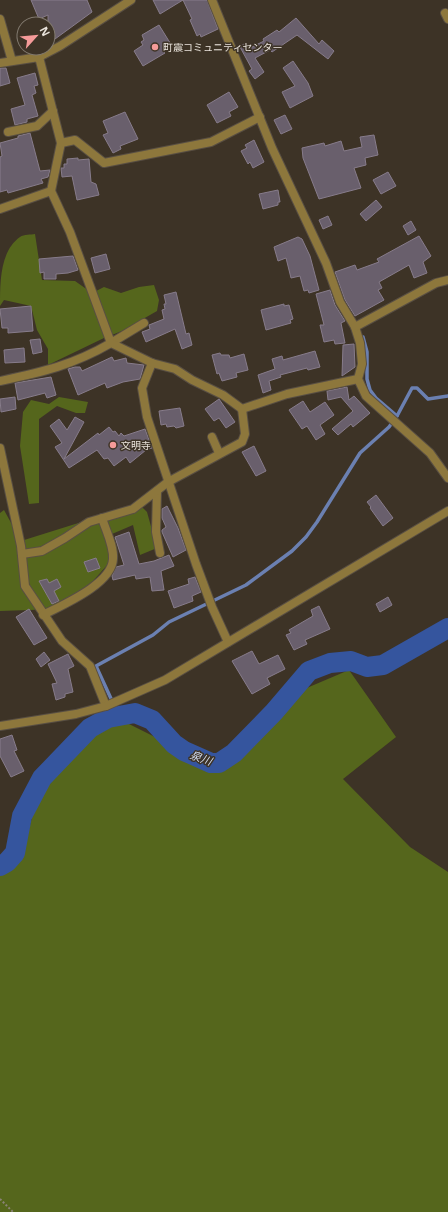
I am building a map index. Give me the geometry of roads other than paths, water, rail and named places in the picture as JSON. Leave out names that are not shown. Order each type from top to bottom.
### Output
[{"type":"street","points":[[0,63],[39,57],[60,46],[131,0]]},
{"type":"street","points":[[212,0],[272,148],[326,263],[340,302],[355,327],[360,343],[362,364],[358,379],[366,396],[430,453],[439,463],[448,478]]},
{"type":"street","points":[[0,19],[12,61]]},
{"type":"street","points":[[22,554],[42,551],[89,522],[133,509],[168,482],[219,453],[242,442],[245,434],[242,409],[223,395],[175,370],[152,363],[111,343],[70,232],[51,191],[61,142],[39,57]]},
{"type":"street","points":[[8,132],[37,126],[53,112]]},
{"type":"street","points":[[61,142],[75,140],[104,163],[211,142],[260,117]]},
{"type":"street","points":[[0,209],[51,191]]},
{"type":"street","points":[[355,327],[436,283],[448,280]]},
{"type":"street","points":[[0,381],[49,371],[90,356],[144,324]]},
{"type":"street","points":[[152,363],[142,388],[148,417],[168,482],[207,593],[228,642]]},
{"type":"street","points":[[242,409],[287,394],[358,379]]},
{"type":"street","points":[[212,437],[219,453]]},
{"type":"street","points":[[0,448],[22,554],[25,586],[43,615],[62,641],[90,666],[106,706]]},
{"type":"street","points":[[157,491],[156,532],[160,553]]},
{"type":"street","points":[[0,726],[76,714],[106,706],[165,680],[448,512]]},
{"type":"street","points":[[43,615],[92,588],[112,566],[112,550],[102,518]]},
{"type":"waterway","points":[[119,716],[96,666],[153,635],[169,622],[246,585],[292,551],[306,537],[317,522],[360,453],[389,427],[397,416],[376,398],[370,390],[367,379],[367,352],[363,337]]},
{"type":"waterway","points":[[397,416],[412,388],[417,388],[428,399],[448,396]]},
{"type":"waterway","name":"泉川","points":[[0,866],[7,862],[15,853],[22,816],[42,778],[90,728],[108,718],[135,713],[152,720],[174,744],[184,751],[211,763],[219,763],[234,753],[274,712],[309,671],[330,663],[351,661],[367,667],[383,665],[448,628]]},
{"type":"place","name":"町震コミュニティセンター","points":[[155,47]]},
{"type":"place","name":"文明寺","points":[[113,445]]}]
